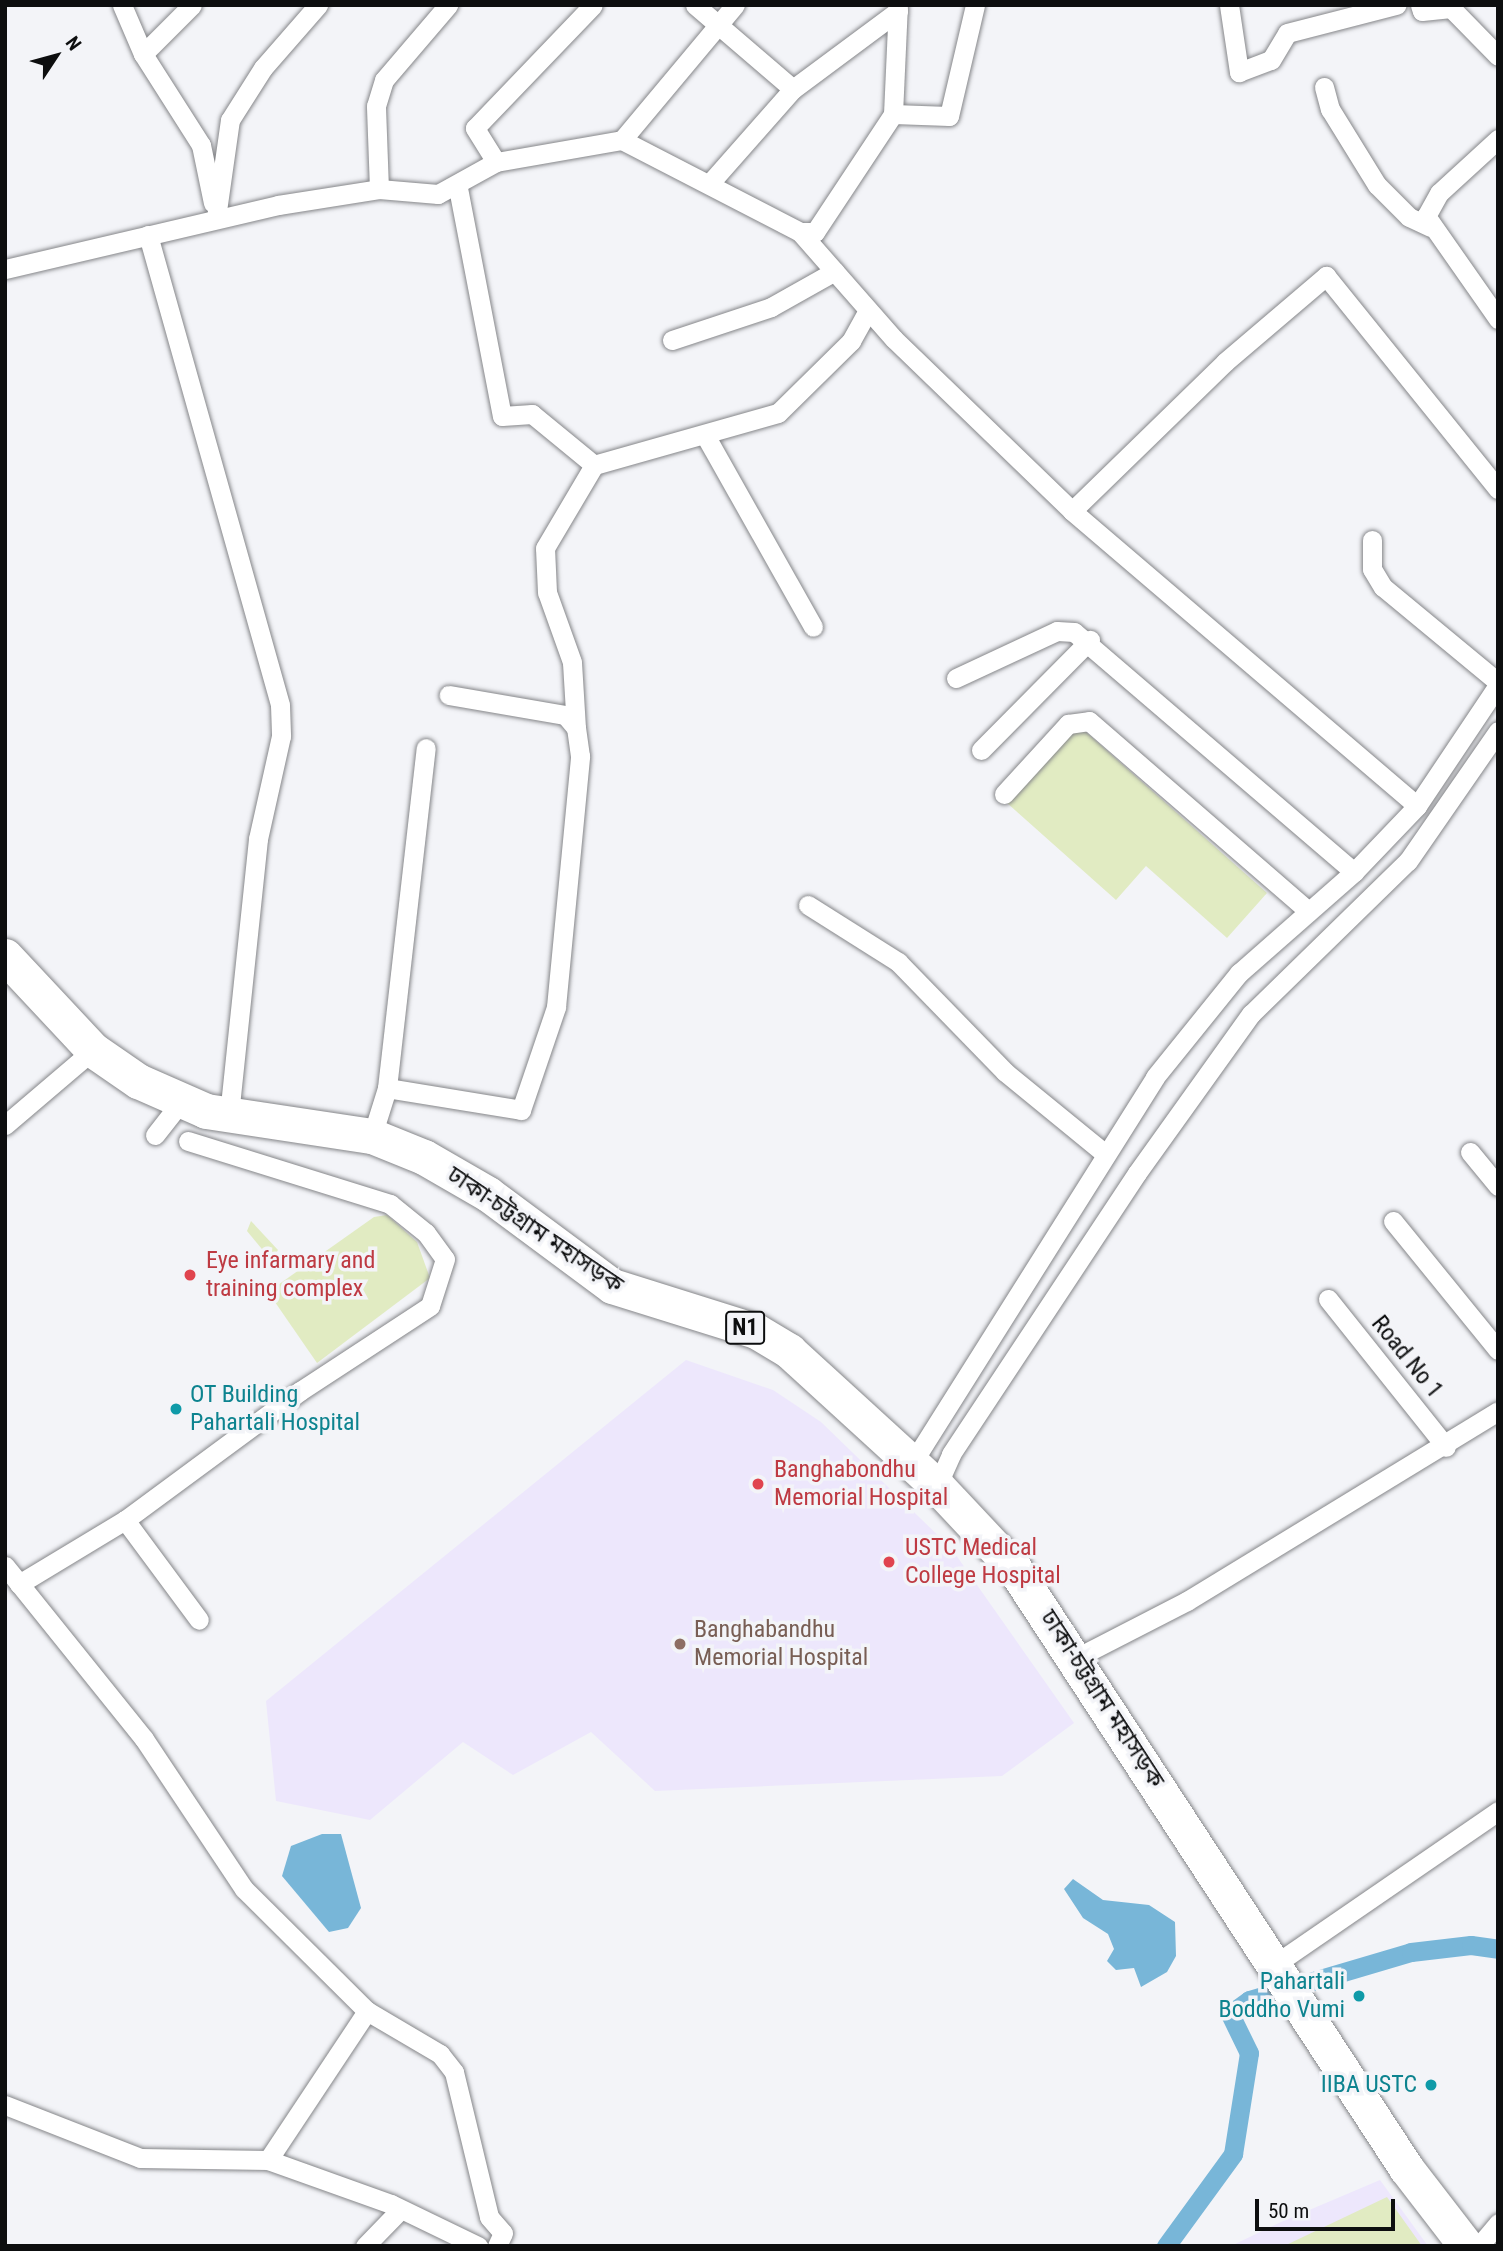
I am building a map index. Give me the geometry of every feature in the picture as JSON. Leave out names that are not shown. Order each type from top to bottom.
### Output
[{"type":"highway","name":"ঢাকা-চট্টগ্রাম মহাসড়ক","points":[[5,956],[93,1050],[181,1102],[229,1114],[372,1136],[458,1175],[612,1286],[771,1338],[924,1476],[1014,1568],[1076,1658],[1406,2168],[1466,2246]]},
{"type":"street","points":[[122,5],[143,54],[201,145],[216,218]]},
{"type":"street","points":[[143,54],[192,5]]},
{"type":"street","points":[[216,218],[230,120],[263,68],[318,5]]},
{"type":"street","points":[[379,189],[376,106],[384,80],[448,5]]},
{"type":"street","points":[[496,162],[475,128],[593,5]]},
{"type":"street","points":[[695,5],[793,89]]},
{"type":"street","points":[[622,140],[735,5]]},
{"type":"street","points":[[893,114],[949,116],[975,5]]},
{"type":"street","points":[[1229,5],[1239,72],[1271,60],[1287,33],[1396,5]]},
{"type":"street","points":[[1420,5],[1422,11],[1451,8],[1498,56]]},
{"type":"street","points":[[800,232],[816,232],[893,114],[898,8]]},
{"type":"street","points":[[710,183],[793,89],[898,8]]},
{"type":"street","points":[[1324,87],[1335,119],[1377,184],[1409,217],[1430,227]]},
{"type":"street","points":[[1498,139],[1439,193],[1426,216],[1430,227],[1498,319]]},
{"type":"street","points":[[5,269],[216,218],[379,189],[439,194],[458,188],[496,162],[622,140],[710,183],[800,232],[868,310],[1072,511],[1418,806]]},
{"type":"street","points":[[458,188],[502,416],[532,414],[594,465]]},
{"type":"street","points":[[148,235],[280,705],[281,736],[258,839],[229,1114]]},
{"type":"street","points":[[672,340],[771,307],[835,271]]},
{"type":"street","points":[[1072,511],[1225,362],[1326,276],[1498,489]]},
{"type":"street","points":[[387,1088],[521,1110],[556,1007],[580,757],[572,662],[547,592],[545,548],[594,465],[778,414],[851,341],[868,310]]},
{"type":"street","points":[[705,435],[813,627]]},
{"type":"street","points":[[924,1476],[1103,1152],[1222,992],[1354,872],[1418,806],[1492,706],[1498,684],[1383,587],[1372,569],[1372,540]]},
{"type":"street","points":[[956,678],[1057,631],[1090,640],[1354,872]]},
{"type":"street","points":[[981,750],[1090,640]]},
{"type":"street","points":[[449,695],[565,715],[576,728]]},
{"type":"street","points":[[1004,794],[1068,724],[1077,718],[1089,721],[1308,911]]},
{"type":"street","points":[[924,1476],[951,1454],[1129,1184],[1251,1014],[1408,861],[1498,732]]},
{"type":"street","points":[[372,1136],[387,1088],[426,748]]},
{"type":"street","points":[[808,905],[898,962],[1005,1072],[1103,1152]]},
{"type":"street","points":[[5,1125],[93,1050]]},
{"type":"street","points":[[155,1135],[181,1102]]},
{"type":"street","points":[[19,1584],[125,1520],[300,1391],[430,1306],[445,1259],[426,1233],[390,1203],[188,1140]]},
{"type":"street","points":[[1469,1152],[1498,1186]]},
{"type":"street","points":[[1393,1221],[1498,1350]]},
{"type":"street","name":"Road No 1","points":[[1328,1300],[1446,1447]]},
{"type":"street","points":[[1076,1658],[1187,1601],[1446,1447],[1498,1411]]},
{"type":"street","points":[[125,1520],[199,1620]]},
{"type":"street","points":[[5,1566],[144,1739],[244,1889],[367,2011],[440,2054],[454,2072],[489,2217],[503,2233],[497,2246]]},
{"type":"street","points":[[1283,1978],[1498,1811]]},
{"type":"street","points":[[268,2160],[367,2011]]},
{"type":"street","points":[[5,2105],[140,2158],[268,2160],[400,2210],[478,2246]]},
{"type":"street","points":[[365,2246],[400,2210]]},
{"type":"street","points":[[1479,2246],[1498,2224]]},
{"type":"shaded area","name":"Banghabandhu Memorial Hospital","points":[[686,1360],[773,1390],[821,1422],[951,1548],[1074,1723],[1002,1776],[655,1791],[591,1732],[513,1775],[463,1742],[370,1820],[276,1801],[266,1701]]},
{"type":"shaded area","points":[[1380,2180],[1428,2246],[1231,2246],[1281,2222]]},
{"type":"green space","points":[[1077,724],[1267,893],[1227,938],[1146,866],[1116,900],[1007,803]]},
{"type":"green space","points":[[387,1215],[417,1242],[430,1278],[317,1363],[268,1292],[374,1217]]},
{"type":"green space","points":[[251,1221],[278,1250],[271,1260],[247,1231]]},
{"type":"green space","points":[[1387,2197],[1422,2246],[1284,2246]]},
{"type":"water","points":[[322,1834],[341,1834],[361,1908],[348,1928],[329,1932],[282,1876],[291,1846]]},
{"type":"water","points":[[1073,1879],[1103,1900],[1149,1905],[1175,1922],[1176,1956],[1167,1972],[1141,1987],[1134,1968],[1116,1970],[1107,1961],[1114,1949],[1108,1934],[1083,1918],[1064,1889]]},
{"type":"waterway","points":[[1166,2246],[1233,2154],[1249,2053],[1230,2014],[1249,2000],[1411,1952],[1471,1945],[1498,1949]]},
{"type":"place","name":"Eye infarmary and training complex","points":[[190,1275]]},
{"type":"place","name":"OT Building Pahartali Hospital","points":[[176,1409]]},
{"type":"place","name":"Banghabondhu Memorial Hospital","points":[[758,1484]]},
{"type":"place","name":"USTC Medical College Hospital","points":[[889,1562]]},
{"type":"place","name":"Banghabandhu Memorial Hospital","points":[[680,1644]]},
{"type":"place","name":"Pahartali Boddho Vumi","points":[[1359,1996]]},
{"type":"place","name":"IIBA USTC","points":[[1431,2085]]}]
